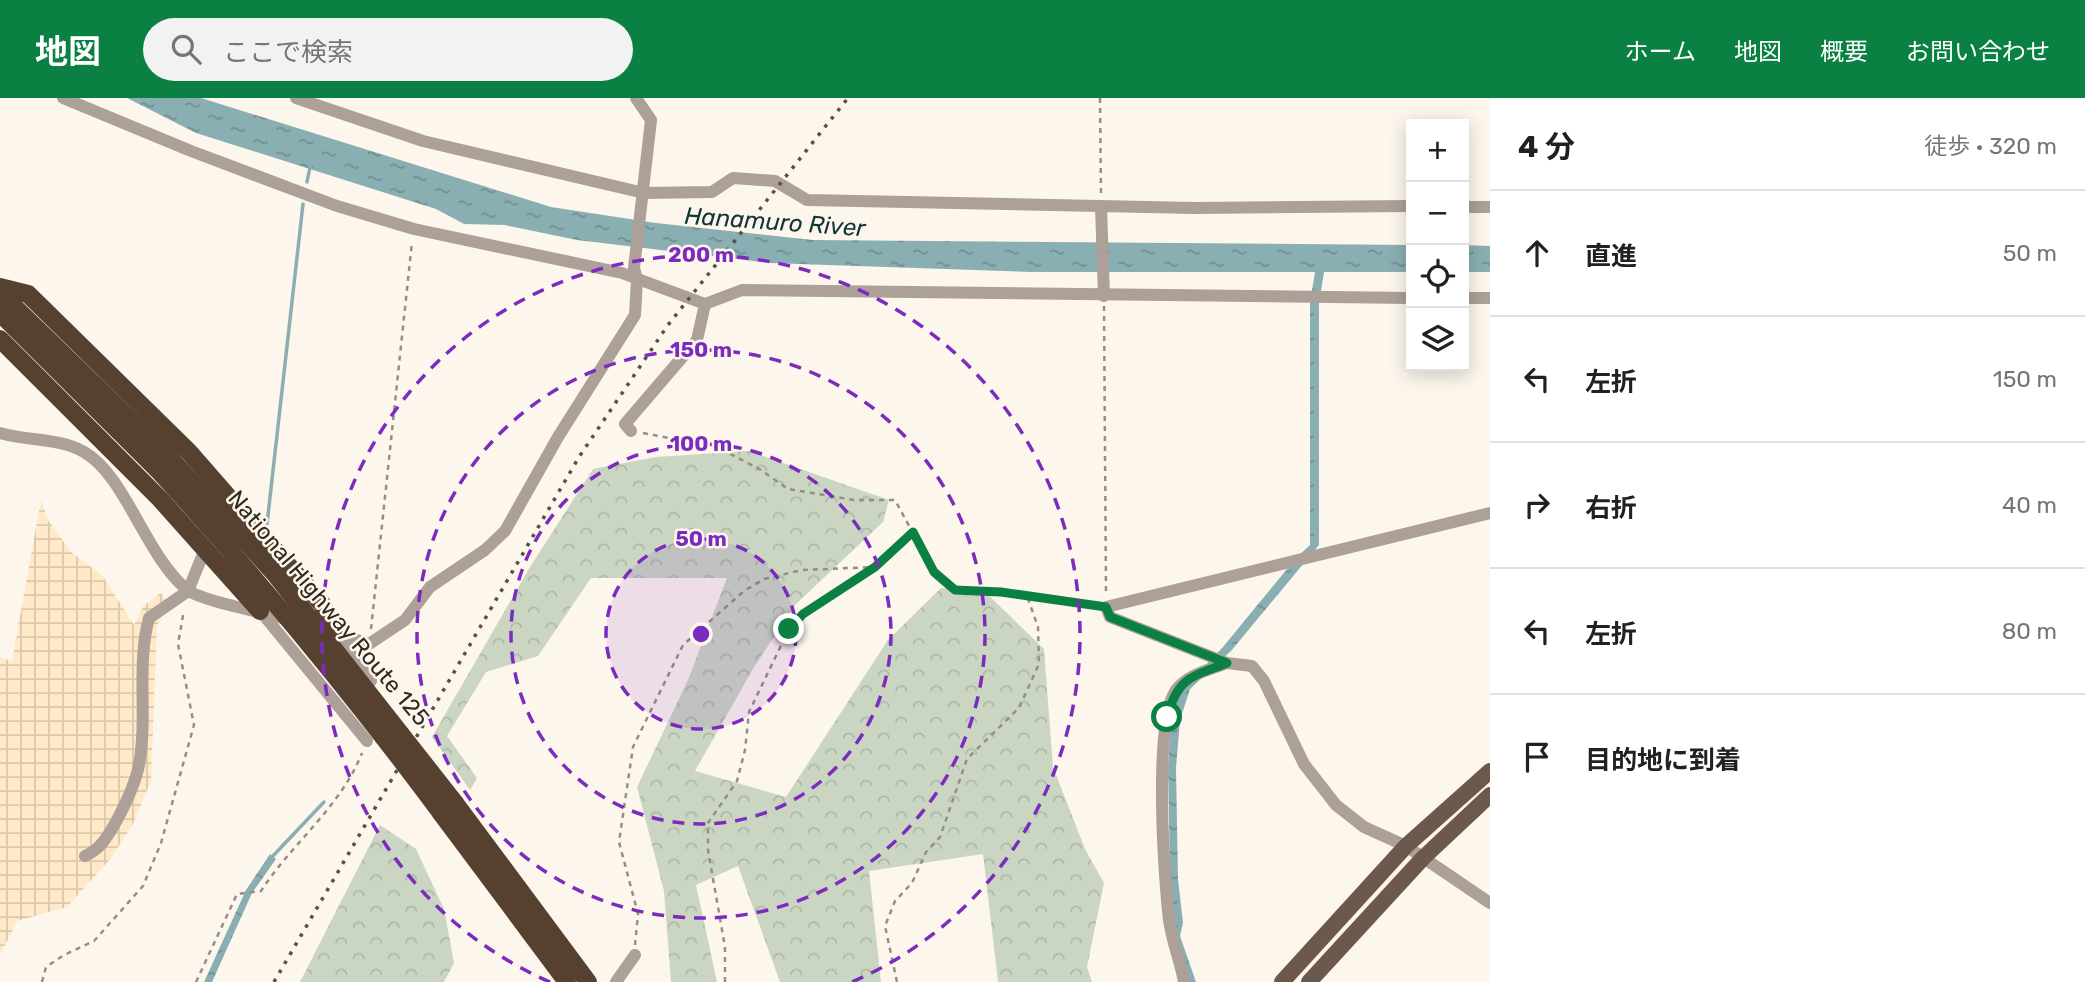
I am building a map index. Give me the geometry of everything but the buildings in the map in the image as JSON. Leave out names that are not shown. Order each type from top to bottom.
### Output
[{"type":"highway","points":[[0,287],[28,294],[189,452],[322,604],[335,632]]},
{"type":"highway","name":"National Highway Route 125","points":[[0,293],[163,463],[589,982]]},
{"type":"highway","name":"National Highway Route 125","points":[[0,313],[163,463]]},
{"type":"highway","points":[[0,339],[160,499],[260,611]]},
{"type":"highway","name":"National Highway Route 125","points":[[448,808],[567,982]]},
{"type":"main road","points":[[1282,982],[1406,846],[1490,771]]},
{"type":"main road","points":[[1309,982],[1423,859],[1490,795]]},
{"type":"street","points":[[63,98],[191,151],[337,206],[414,229],[636,273],[705,304],[741,290],[1406,298]]},
{"type":"street","points":[[296,98],[423,141],[643,197],[712,192],[733,178],[775,181],[807,201],[1101,206],[1406,206]]},
{"type":"street","points":[[0,433],[73,447],[86,453],[112,480],[153,551],[188,591],[369,644],[405,620],[430,587],[485,550],[505,531],[635,314],[636,273],[651,120],[636,98]]},
{"type":"street","points":[[1101,206],[1104,296]]},
{"type":"street","points":[[1469,207],[1490,207]]},
{"type":"street","points":[[1469,298],[1490,298]]},
{"type":"street","points":[[631,431],[625,424],[697,340],[705,304]]},
{"type":"street","points":[[1490,513],[1106,607],[1110,617],[1227,663],[1252,666],[1264,681],[1304,764],[1336,805],[1364,827],[1406,846],[1490,903]]},
{"type":"street","points":[[85,856],[94,852],[108,837],[125,806],[136,774],[141,727],[143,653],[149,618],[188,591],[205,549]]},
{"type":"street","points":[[260,611],[367,741]]},
{"type":"street","points":[[335,632],[371,681]]},
{"type":"street","points":[[1184,982],[1170,923],[1165,878],[1163,766],[1167,717],[1174,693],[1186,678],[1227,663]]},
{"type":"street","points":[[616,982],[635,955]]},
{"type":"path","points":[[1100,98],[1101,206]]},
{"type":"path","points":[[369,644],[407,265],[414,229]]},
{"type":"path","points":[[631,431],[717,446],[761,470],[788,489],[854,500],[895,500],[934,572],[955,590],[1106,607],[1104,296]]},
{"type":"path","points":[[725,982],[725,947],[708,850],[708,823],[737,781],[745,750],[749,712],[789,629],[803,614],[875,567],[913,532]]},
{"type":"path","points":[[635,955],[638,914],[619,842],[633,747],[683,645],[744,591],[764,579],[802,570],[875,567]]},
{"type":"path","points":[[42,982],[46,967],[94,942],[143,886],[162,843],[194,725],[178,644],[188,591]]},
{"type":"path","points":[[897,982],[885,926],[895,901],[912,883],[926,852],[940,837],[967,759],[1019,708],[1040,664],[1038,627],[1027,596]]},
{"type":"path","points":[[196,982],[237,894],[261,891],[280,861],[313,829],[354,774],[367,741]]},
{"type":"shaded area","points":[[41,500],[48,520],[71,552],[102,575],[134,625],[143,606],[161,593],[172,609],[161,617],[157,626],[151,780],[133,824],[111,858],[67,907],[17,921],[0,955],[0,657],[12,661]]},
{"type":"green space","points":[[749,451],[889,500],[883,522],[795,605],[754,667],[695,771],[786,797],[888,640],[941,588],[982,589],[1044,649],[1053,767],[1085,849],[1104,883],[1087,967],[1092,982],[998,982],[983,854],[869,871],[881,982],[780,982],[738,866],[696,885],[717,982],[671,982],[664,891],[637,787],[688,680],[727,578],[591,578],[538,656],[486,672],[447,736],[477,778],[470,790],[432,737],[530,567],[593,469],[656,457]]},
{"type":"green space","points":[[380,825],[416,849],[444,909],[454,963],[444,982],[300,982]]},
{"type":"water","points":[[127,98],[201,98],[551,207],[656,223],[813,240],[1406,245],[1406,272],[1324,272],[1319,303],[1319,545],[1231,651],[1190,689],[1180,720],[1176,768],[1178,879],[1183,923],[1180,936],[1196,982],[1189,982],[1177,943],[1170,878],[1168,767],[1171,718],[1177,695],[1223,647],[1296,558],[1310,545],[1310,303],[1315,272],[1032,272],[770,263],[577,240],[505,225],[464,224],[436,209],[196,133]]},
{"type":"water","points":[[1469,245],[1490,246],[1490,272],[1469,272]]},
{"type":"water","points":[[270,854],[276,859],[252,893],[212,982],[204,982],[246,890]]},
{"type":"waterway","points":[[307,182],[310,167]]},
{"type":"waterway","points":[[267,524],[303,204]]},
{"type":"waterway","points":[[271,858],[324,802]]},
{"type":"railway","points":[[274,982],[579,457],[668,325],[848,98]]},
{"type":"route","points":[[789,629],[803,614],[875,567],[913,532],[934,572],[955,590],[1001,592],[1106,607],[1110,617],[1227,663],[1186,678],[1174,693],[1167,717]]},
{"type":"water label","name":"Hanamuro River","points":[[775,222]]}]
